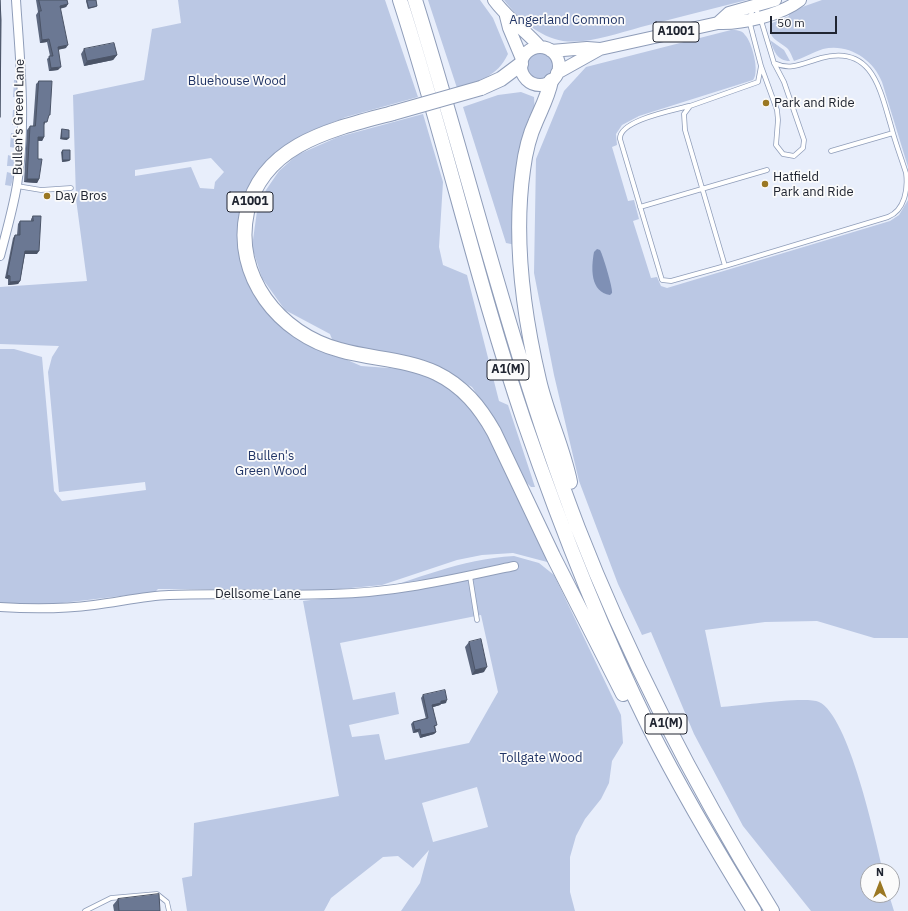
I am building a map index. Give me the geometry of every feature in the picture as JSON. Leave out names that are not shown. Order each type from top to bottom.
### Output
[{"type":"highway","name":"A1(M)","points":[[400,0],[523,419],[584,583],[613,651],[650,728],[696,813],[754,911]]},
{"type":"highway","name":"A1(M)","points":[[415,0],[441,82],[525,374],[547,444],[578,529],[634,660],[678,748],[731,844],[772,911]]},
{"type":"highway","name":"A1001","points":[[322,344],[301,331],[267,304],[256,286],[245,254],[245,220],[249,203],[261,179],[287,152],[300,144],[338,128],[480,88],[501,80],[522,61]]},
{"type":"highway","name":"A1(M)","points":[[554,77],[548,95],[535,122],[528,144],[523,171],[519,225],[521,275],[539,381],[568,472],[578,529]]},
{"type":"highway","name":"A1(M)","points":[[322,344],[357,354],[422,367],[448,380],[473,400],[484,413],[494,432],[553,556],[628,703],[650,728]]},
{"type":"main road","points":[[494,0],[506,16],[546,49],[558,61],[554,77],[541,85],[530,82],[523,74],[522,61],[506,16]]},
{"type":"main road","name":"A1001","points":[[754,14],[775,0]]},
{"type":"main road","name":"A1001","points":[[546,49],[600,49],[718,23],[729,13],[754,14],[790,8],[800,0]]},
{"type":"main road","points":[[522,61],[529,51],[546,49]]},
{"type":"main road","name":"A1001","points":[[554,77],[600,49]]},
{"type":"street","name":"Bullen's Green Lane","points":[[0,256],[17,186],[20,148],[22,78],[16,0]]},
{"type":"street","name":"Dellsome Lane","points":[[0,607],[55,608],[93,605],[163,596],[197,594],[332,594],[406,588],[514,566]]},
{"type":"lane","points":[[754,14],[774,63],[784,82],[804,140],[803,148],[794,156],[783,154],[776,145],[778,120],[777,110],[761,66],[754,14]]},
{"type":"lane","points":[[761,66],[758,82],[690,106],[640,120],[630,125],[621,133],[621,142],[640,207],[661,277],[665,281],[671,282],[893,215],[903,201],[907,184],[906,173],[876,79],[865,66],[857,60],[842,56],[832,56],[789,68],[774,63]]},
{"type":"lane","points":[[690,106],[684,114],[684,125],[725,266]]},
{"type":"lane","points":[[831,151],[893,133]]},
{"type":"lane","points":[[640,207],[767,170]]},
{"type":"lane","points":[[17,186],[41,190],[71,188]]},
{"type":"lane","points":[[470,576],[477,620]]},
{"type":"lane","points":[[85,911],[110,898],[157,894],[167,902],[169,911]]},
{"type":"green space","name":"Bullen's Green Wood","points":[[178,0],[385,0],[418,97],[346,117],[308,132],[284,147],[256,177],[240,250],[250,286],[270,314],[302,340],[361,366],[416,370],[451,387],[475,411],[512,479],[551,563],[513,553],[482,555],[457,560],[382,585],[330,590],[158,589],[155,592],[45,605],[0,603],[0,349],[14,349],[42,357],[54,491],[62,501],[146,490],[145,482],[59,492],[48,372],[52,357],[59,346],[0,344],[0,287],[87,281],[76,199],[73,95],[144,80],[152,29],[181,23]],"holes":[[[211,158],[224,172],[215,182],[214,189],[200,188],[191,167],[135,176],[135,170]]]},
{"type":"green space","points":[[428,0],[480,0],[493,18],[508,54],[499,68],[487,77],[457,88]]},
{"type":"green space","name":"Angerland Common","points":[[504,0],[747,0],[602,38],[573,42],[554,39],[537,31],[522,20]]},
{"type":"green space","points":[[822,0],[908,0],[908,167],[882,82],[878,74],[866,60],[842,48],[832,48],[819,50],[794,61],[788,49],[772,36],[770,28],[772,23],[789,16],[788,12]]},
{"type":"green space","points":[[731,30],[737,30],[744,33],[750,44],[756,71],[753,80],[639,116],[622,125],[616,134],[617,145],[612,147],[628,201],[634,200],[639,219],[633,221],[651,278],[657,277],[661,286],[667,288],[890,221],[899,215],[908,200],[908,638],[874,638],[817,621],[765,622],[705,630],[721,707],[812,700],[819,702],[830,712],[841,730],[859,779],[881,863],[860,863],[860,903],[892,903],[894,911],[811,911],[743,826],[694,734],[651,632],[642,635],[618,584],[579,481],[554,375],[534,273],[536,159],[564,91],[586,67]]},
{"type":"green space","points":[[770,40],[784,50],[790,61],[786,61],[777,55]]},
{"type":"green space","points":[[540,53],[549,57],[553,66],[549,75],[540,79],[531,75],[527,66],[531,57]]},
{"type":"green space","points":[[14,80],[19,80],[18,97],[13,97]]},
{"type":"green space","points":[[521,92],[534,97],[535,113],[516,245],[506,243],[463,107],[498,95]]},
{"type":"green space","points":[[13,110],[18,110],[17,125],[12,125]]},
{"type":"green space","points":[[423,114],[443,182],[439,247],[443,265],[467,275],[499,401],[508,405],[535,487],[531,487],[522,478],[497,424],[472,387],[439,368],[333,342],[330,334],[285,310],[262,278],[252,247],[257,211],[266,190],[279,171],[297,155],[338,137]]},
{"type":"green space","points":[[11,133],[17,134],[15,148],[10,147]]},
{"type":"green space","points":[[8,155],[16,158],[14,166],[7,166]]},
{"type":"green space","points":[[7,172],[14,174],[11,186],[5,185]]},
{"type":"green space","name":"Tollgate Wood","points":[[514,556],[539,563],[554,575],[621,715],[623,743],[612,761],[609,783],[601,799],[585,819],[576,836],[570,857],[570,892],[575,911],[401,911],[420,883],[429,850],[413,868],[398,856],[383,857],[331,898],[324,911],[187,911],[182,878],[192,876],[194,823],[339,796],[303,601],[358,595],[475,561]],"holes":[[[481,615],[498,692],[469,743],[385,760],[379,734],[352,737],[349,725],[399,714],[395,692],[353,700],[340,643]],[[477,787],[488,827],[433,842],[422,803]]]},
{"type":"shaded area","points":[[597,249],[600,250],[608,272],[612,290],[610,295],[603,293],[599,289],[593,278],[592,265],[594,252]]},
{"type":"building","points":[[0,0],[1,20],[0,117]]},
{"type":"building","points":[[39,0],[67,0],[68,4],[60,6],[68,45],[58,47],[61,67],[51,68],[49,56],[53,56],[49,39],[42,40]]},
{"type":"building","points":[[87,0],[96,0],[97,6],[89,8]]},
{"type":"building","points":[[114,43],[117,55],[87,61],[84,49]]},
{"type":"building","points":[[39,81],[52,81],[50,115],[47,122],[44,122],[44,137],[38,137],[38,159],[42,159],[39,179],[27,179],[30,126],[35,126]]},
{"type":"building","points":[[62,129],[69,130],[69,138],[62,138]]},
{"type":"building","points":[[63,150],[70,150],[70,160],[63,160]]},
{"type":"building","points":[[33,216],[41,216],[39,251],[25,251],[20,281],[10,282],[10,276],[7,275],[15,235],[20,235],[20,221],[33,221]]},
{"type":"building","points":[[481,639],[487,667],[475,670],[469,642]]},
{"type":"building","points":[[445,690],[447,700],[432,705],[437,725],[434,726],[436,732],[421,735],[420,729],[415,730],[413,722],[428,718],[423,695]]},
{"type":"building","points":[[159,894],[160,911],[119,911],[118,899]]},
{"type":"place","name":"Park and Ride","points":[[766,103]]},
{"type":"place","name":"Hatfield Park and Ride","points":[[765,184]]},
{"type":"place","name":"Day Bros","points":[[47,196]]},
{"type":"park label","name":"Bluehouse Wood","points":[[237,81]]}]
